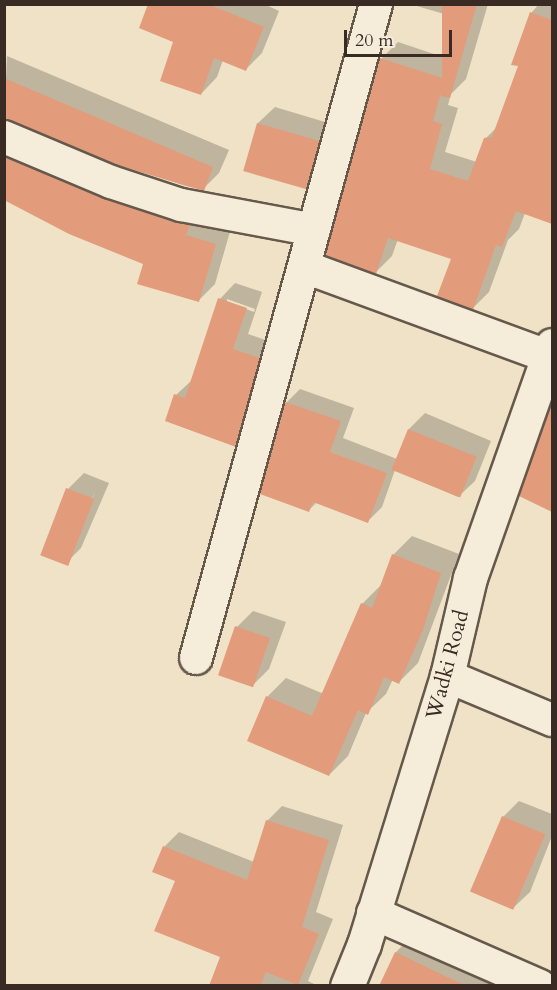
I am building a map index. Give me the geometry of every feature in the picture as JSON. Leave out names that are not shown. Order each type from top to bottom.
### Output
[{"type":"street","points":[[196,658],[376,4]]},
{"type":"street","points":[[4,137],[111,182],[180,206],[314,231]]},
{"type":"street","points":[[305,267],[551,353]]},
{"type":"street","name":"Wadki Road","points":[[347,986],[374,913],[447,676],[470,578],[551,353]]},
{"type":"street","points":[[447,676],[552,720]]},
{"type":"street","points":[[374,913],[540,986]]},
{"type":"building","points":[[148,4],[208,4],[264,27],[246,71],[214,58],[201,95],[160,81],[173,42],[139,28]]},
{"type":"building","points":[[442,4],[477,4],[450,98],[441,96],[441,93],[433,121],[442,124],[430,169],[468,181],[484,138],[492,137],[518,66],[511,65],[530,12],[552,20],[552,224],[516,211],[502,247],[496,245],[473,310],[437,296],[451,259],[388,238],[376,274],[325,255],[380,58],[442,78]]},
{"type":"building","points":[[4,78],[213,167],[204,191],[117,165],[4,119]]},
{"type":"building","points":[[257,123],[320,141],[307,189],[243,171]]},
{"type":"building","points":[[4,157],[104,199],[190,225],[186,235],[216,244],[199,302],[137,284],[143,264],[69,234],[4,200]]},
{"type":"building","points":[[218,298],[247,308],[233,349],[260,358],[236,447],[165,421],[174,394],[185,398]]},
{"type":"building","points":[[552,400],[552,512],[519,496]]},
{"type":"building","points":[[285,402],[341,421],[330,452],[387,473],[368,523],[313,502],[309,512],[260,494]]},
{"type":"building","points":[[408,429],[477,457],[460,498],[392,470]]},
{"type":"building","points":[[66,488],[94,499],[68,566],[40,555]]},
{"type":"building","points":[[392,554],[441,573],[423,630],[399,684],[384,677],[368,715],[358,710],[329,776],[247,741],[266,696],[312,716],[361,603],[372,608]]},
{"type":"building","points":[[235,626],[270,638],[253,687],[218,675]]},
{"type":"building","points":[[502,816],[545,834],[513,910],[470,891]]},
{"type":"building","points":[[266,820],[329,840],[302,927],[319,934],[298,985],[266,972],[260,986],[209,986],[220,957],[154,931],[175,881],[152,872],[163,846],[247,880]]},
{"type":"building","points":[[395,952],[466,986],[379,986]]}]
